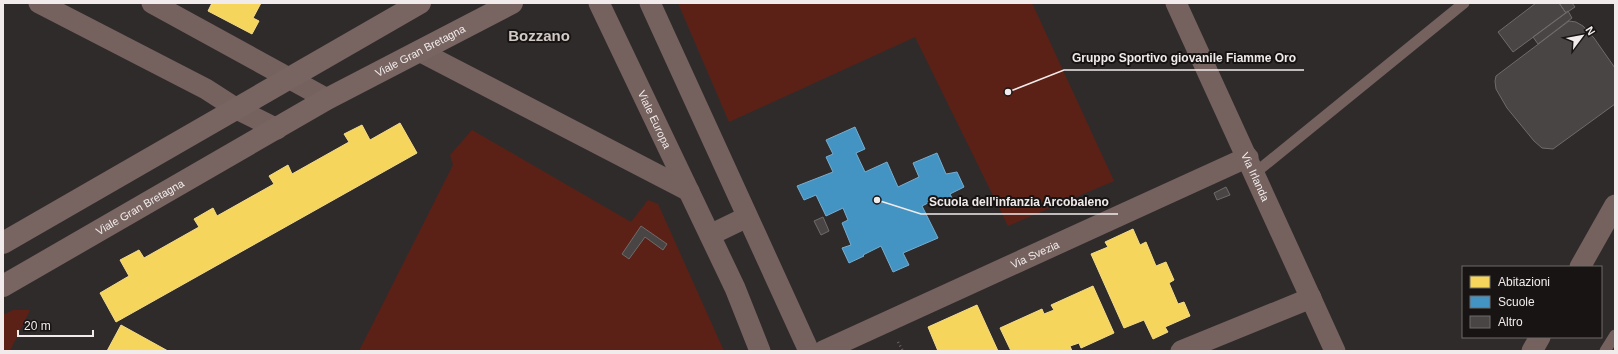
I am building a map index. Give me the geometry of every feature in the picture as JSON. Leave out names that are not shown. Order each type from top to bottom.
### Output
[{"type":"street","points":[[39,3],[206,89],[237,109],[277,129]]},
{"type":"street","points":[[152,3],[328,99]]},
{"type":"street","points":[[3,243],[420,3]]},
{"type":"street","name":"Viale Gran Bretagna","points":[[3,286],[328,99],[512,3]]},
{"type":"street","name":"Viale Europa","points":[[599,3],[735,288],[760,351]]},
{"type":"street","points":[[650,3],[809,351]]},
{"type":"street","name":"Via Irlanda","points":[[1176,3],[1336,351]]},
{"type":"street","points":[[419,51],[688,191]]},
{"type":"street","name":"Via Svezia","points":[[823,351],[1251,165]]},
{"type":"street","points":[[1581,266],[1615,205]]},
{"type":"street","points":[[710,235],[747,217]]},
{"type":"street","points":[[1181,351],[1311,298]]},
{"type":"street","points":[[1532,351],[1539,338]]},
{"type":"lane","points":[[1251,165],[1464,3]]},
{"type":"lane","points":[[1605,351],[1615,335]]},
{"type":"shaded area","points":[[678,3],[1032,3],[1114,181],[1008,226],[915,37],[729,122]]},
{"type":"shaded area","points":[[472,130],[631,222],[648,200],[658,204],[724,351],[359,351],[453,165],[450,155]]},
{"type":"shaded area","points":[[13,310],[30,310],[10,351],[3,351],[3,315]]},
{"type":"building: Abitazioni","points":[[212,3],[261,3],[253,18],[259,21],[252,34],[208,11]]},
{"type":"building: Abitazioni","points":[[400,123],[417,153],[116,322],[100,293],[129,276],[120,260],[139,250],[144,258],[199,227],[194,219],[213,208],[217,216],[274,184],[269,176],[288,165],[292,174],[349,142],[344,134],[362,125],[370,140]]},
{"type":"building: Abitazioni","points":[[1133,229],[1140,245],[1146,242],[1156,266],[1166,262],[1174,280],[1169,283],[1178,304],[1184,302],[1190,316],[1165,327],[1168,332],[1153,339],[1144,320],[1124,328],[1091,254],[1108,247],[1105,242]]},
{"type":"building: Abitazioni","points":[[1093,286],[1114,333],[1081,348],[1079,343],[1070,346],[1072,351],[1011,351],[1000,328],[1042,309],[1044,314],[1054,310],[1051,305]]},
{"type":"building: Abitazioni","points":[[977,305],[998,351],[938,351],[928,327]]},
{"type":"building: Abitazioni","points":[[121,325],[168,351],[107,351]]},
{"type":"building: Scuole","points":[[855,127],[865,149],[856,153],[865,172],[887,162],[898,187],[919,177],[913,163],[937,153],[946,174],[957,172],[964,187],[950,194],[953,200],[939,206],[936,199],[922,206],[938,238],[903,253],[909,265],[893,272],[881,246],[849,263],[842,248],[851,245],[842,223],[848,220],[843,208],[826,216],[816,195],[804,200],[797,186],[833,172],[826,157],[833,154],[826,140]]},
{"type":"building: Altro","points":[[1536,3],[1559,3],[1566,13],[1513,52],[1498,32]]},
{"type":"building: Altro","points":[[1559,3],[1572,3],[1575,7],[1566,13]]},
{"type":"building: Altro","points":[[1568,11],[1572,18],[1538,44],[1533,37]]},
{"type":"building: Altro","points":[[1569,21],[1576,22],[1583,26],[1594,38],[1615,68],[1615,104],[1553,149],[1542,148],[1534,141],[1507,108],[1496,89],[1496,76]]},
{"type":"building: Altro","points":[[1226,187],[1230,195],[1217,200],[1214,193]]},
{"type":"building: Altro","points":[[823,217],[829,231],[821,235],[814,221]]},
{"type":"building: Altro","points":[[641,226],[667,244],[663,250],[645,237],[629,259],[622,254]]},
{"type":"place","name":"Gruppo Sportivo giovanile Fiamme Oro","points":[[1008,92]]},
{"type":"place","name":"Scuola dell'infanzia Arcobaleno","points":[[877,200]]},
{"type":"district","name":"Bozzano","points":[[539,36]]}]
